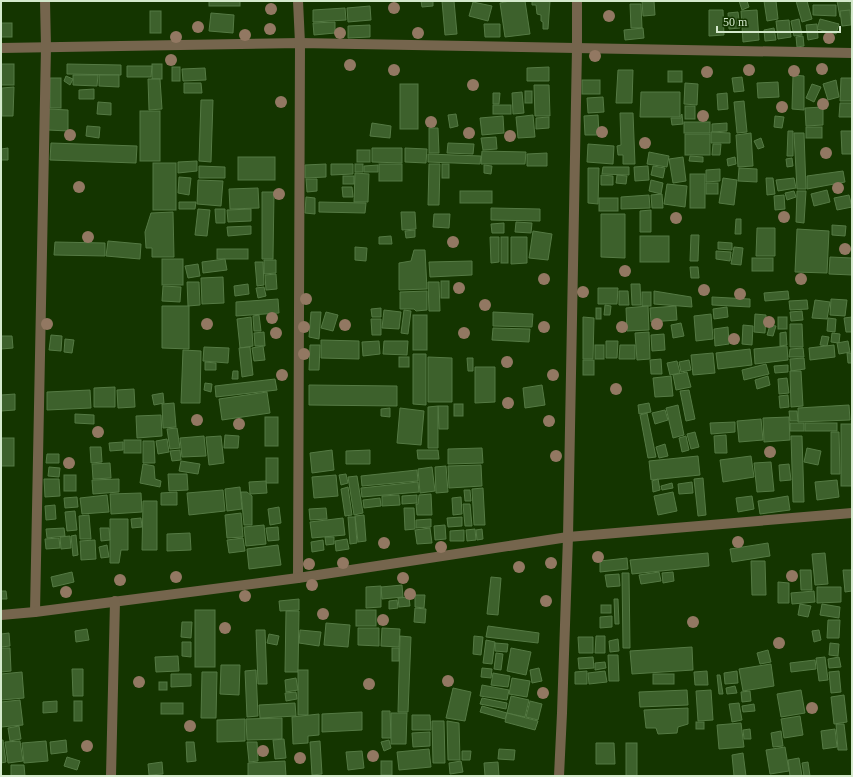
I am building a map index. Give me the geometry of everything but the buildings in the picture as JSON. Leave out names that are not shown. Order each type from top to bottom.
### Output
[{"type":"street","points":[[35,612],[46,47],[45,1]]},
{"type":"street","points":[[298,1],[300,43],[298,578]]},
{"type":"street","points":[[559,776],[568,536],[577,1]]},
{"type":"street","points":[[1,48],[300,43],[852,53]]},
{"type":"street","points":[[1,615],[35,612],[298,578],[568,536],[852,513]]},
{"type":"street","points":[[112,776],[115,601]]}]
